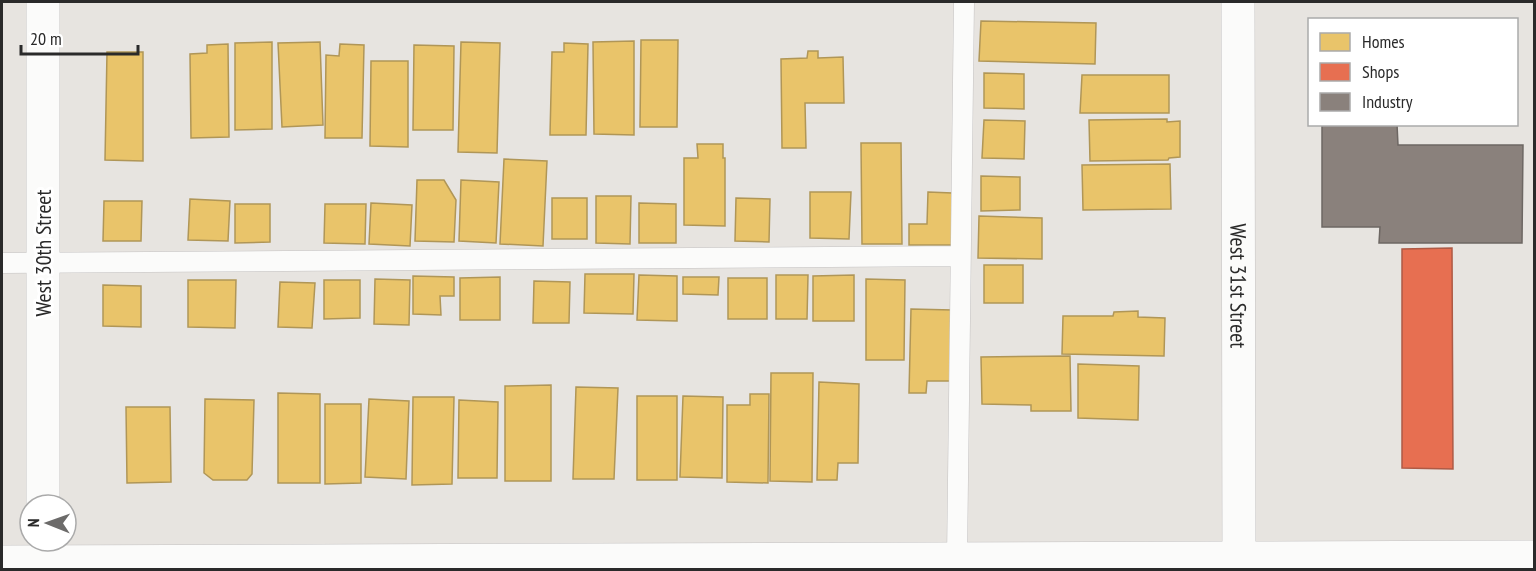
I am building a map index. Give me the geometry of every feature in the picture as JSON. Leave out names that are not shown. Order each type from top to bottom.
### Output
[{"type":"street","name":"West 30th Street","points":[[43,2],[43,493]]},
{"type":"street","name":"West 31st Street","points":[[1238,2],[1239,564]]},
{"type":"street","points":[[2,562],[43,557],[1239,564],[1453,563],[1534,557]]},
{"type":"lane","points":[[946,563],[960,256],[964,2]]},
{"type":"lane","points":[[2,263],[960,256]]},
{"type":"building: Homes","points":[[981,21],[1096,23],[1095,64],[979,61]]},
{"type":"building: Homes","points":[[641,40],[678,40],[677,127],[640,127]]},
{"type":"building: Homes","points":[[634,41],[634,135],[594,134],[593,42]]},
{"type":"building: Homes","points":[[272,42],[272,129],[235,130],[235,43]]},
{"type":"building: Homes","points":[[320,42],[323,125],[282,127],[278,43]]},
{"type":"building: Homes","points":[[461,42],[500,43],[497,153],[458,152]]},
{"type":"building: Homes","points":[[564,43],[588,44],[586,135],[550,135],[552,52],[564,52]]},
{"type":"building: Homes","points":[[228,44],[229,137],[191,138],[190,54],[207,53],[207,45]]},
{"type":"building: Homes","points":[[340,44],[364,45],[362,138],[325,138],[326,55],[339,56]]},
{"type":"building: Homes","points":[[414,45],[454,46],[453,130],[413,130]]},
{"type":"building: Homes","points":[[808,51],[818,51],[818,58],[843,57],[844,103],[805,103],[806,148],[782,148],[781,59],[807,58]]},
{"type":"building: Homes","points":[[107,52],[143,52],[143,161],[105,160]]},
{"type":"building: Homes","points":[[371,61],[408,61],[408,147],[370,146]]},
{"type":"building: Homes","points":[[984,73],[1024,74],[1024,109],[984,108]]},
{"type":"building: Homes","points":[[1082,75],[1169,75],[1169,113],[1080,113]]},
{"type":"building: Homes","points":[[1167,119],[1167,122],[1180,121],[1180,157],[1168,160],[1090,161],[1089,120]]},
{"type":"building: Homes","points":[[984,120],[1025,121],[1024,159],[982,158]]},
{"type":"building: Homes","points":[[861,143],[901,143],[902,244],[862,244]]},
{"type":"building: Homes","points":[[697,144],[723,144],[725,226],[684,225],[684,158],[698,158]]},
{"type":"building: Homes","points":[[504,159],[547,161],[543,246],[500,244]]},
{"type":"building: Homes","points":[[1170,164],[1171,209],[1083,210],[1082,165]]},
{"type":"building: Homes","points":[[981,176],[1020,177],[1020,210],[981,211]]},
{"type":"building: Homes","points":[[417,180],[444,180],[456,200],[454,242],[415,241]]},
{"type":"building: Homes","points":[[461,180],[499,182],[496,243],[459,241]]},
{"type":"building: Homes","points":[[810,192],[851,192],[849,239],[810,238]]},
{"type":"building: Homes","points":[[928,192],[952,193],[952,245],[909,245],[909,224],[927,224]]},
{"type":"building: Homes","points":[[596,196],[631,196],[630,244],[596,243]]},
{"type":"building: Homes","points":[[552,198],[587,198],[587,239],[552,239]]},
{"type":"building: Homes","points":[[736,198],[770,199],[769,242],[735,241]]},
{"type":"building: Homes","points":[[190,199],[230,201],[228,241],[188,240]]},
{"type":"building: Homes","points":[[104,201],[142,201],[141,241],[103,241]]},
{"type":"building: Homes","points":[[371,203],[412,205],[410,246],[369,244]]},
{"type":"building: Homes","points":[[639,203],[676,204],[676,243],[639,243]]},
{"type":"building: Homes","points":[[235,204],[270,204],[270,242],[235,243]]},
{"type":"building: Homes","points":[[325,204],[366,204],[365,244],[324,243]]},
{"type":"building: Homes","points":[[979,216],[1042,218],[1042,259],[978,258]]},
{"type":"building: Homes","points":[[984,265],[1023,265],[1023,303],[984,303]]},
{"type":"building: Homes","points":[[585,274],[634,274],[633,314],[584,313]]},
{"type":"building: Homes","points":[[639,275],[677,276],[677,321],[637,320]]},
{"type":"building: Homes","points":[[776,275],[808,275],[807,319],[776,319]]},
{"type":"building: Homes","points":[[854,275],[854,321],[813,321],[813,276]]},
{"type":"building: Homes","points":[[413,276],[454,277],[454,296],[440,296],[441,315],[413,314]]},
{"type":"building: Homes","points":[[500,277],[500,320],[460,320],[460,278]]},
{"type":"building: Homes","points":[[683,277],[719,277],[718,295],[683,294]]},
{"type":"building: Homes","points":[[728,278],[767,278],[767,319],[728,319]]},
{"type":"building: Homes","points":[[375,279],[410,280],[409,325],[374,324]]},
{"type":"building: Homes","points":[[866,279],[905,280],[904,360],[866,360]]},
{"type":"building: Homes","points":[[188,280],[236,280],[235,328],[188,327]]},
{"type":"building: Homes","points":[[324,280],[360,280],[360,318],[324,319]]},
{"type":"building: Homes","points":[[534,281],[570,282],[569,323],[533,323]]},
{"type":"building: Homes","points":[[280,282],[315,283],[312,328],[278,327]]},
{"type":"building: Homes","points":[[103,285],[141,286],[141,327],[103,326]]},
{"type":"building: Homes","points":[[911,309],[952,310],[951,381],[927,381],[926,393],[909,393]]},
{"type":"building: Homes","points":[[1138,311],[1138,317],[1165,318],[1164,356],[1062,354],[1063,316],[1113,316],[1114,312]]},
{"type":"building: Homes","points":[[1070,356],[1071,411],[1031,411],[1031,405],[982,404],[981,357]]},
{"type":"building: Homes","points":[[1078,364],[1139,366],[1138,420],[1078,418]]},
{"type":"building: Homes","points":[[771,373],[813,373],[812,482],[770,481]]},
{"type":"building: Homes","points":[[819,382],[859,384],[858,463],[838,463],[837,480],[817,480]]},
{"type":"building: Homes","points":[[551,385],[551,481],[505,481],[505,386]]},
{"type":"building: Homes","points":[[576,387],[618,388],[614,479],[573,479]]},
{"type":"building: Homes","points":[[278,393],[320,394],[320,483],[278,483]]},
{"type":"building: Homes","points":[[750,394],[769,394],[768,483],[727,482],[727,405],[750,405]]},
{"type":"building: Homes","points":[[637,396],[677,396],[677,480],[637,480]]},
{"type":"building: Homes","points":[[683,396],[723,397],[722,478],[680,477]]},
{"type":"building: Homes","points":[[413,397],[454,397],[452,484],[412,485]]},
{"type":"building: Homes","points":[[205,399],[254,400],[252,474],[247,480],[213,480],[204,473]]},
{"type":"building: Homes","points":[[369,399],[409,401],[406,479],[365,477]]},
{"type":"building: Homes","points":[[459,400],[498,402],[497,478],[458,478]]},
{"type":"building: Homes","points":[[325,404],[361,404],[361,483],[325,484]]},
{"type":"building: Homes","points":[[126,407],[170,407],[171,482],[127,483]]},
{"type":"building: Shops","points":[[1452,248],[1453,469],[1402,468],[1402,249]]},
{"type":"building: Industry","points":[[1322,126],[1397,126],[1398,145],[1523,145],[1522,243],[1379,243],[1380,227],[1322,227]]}]
